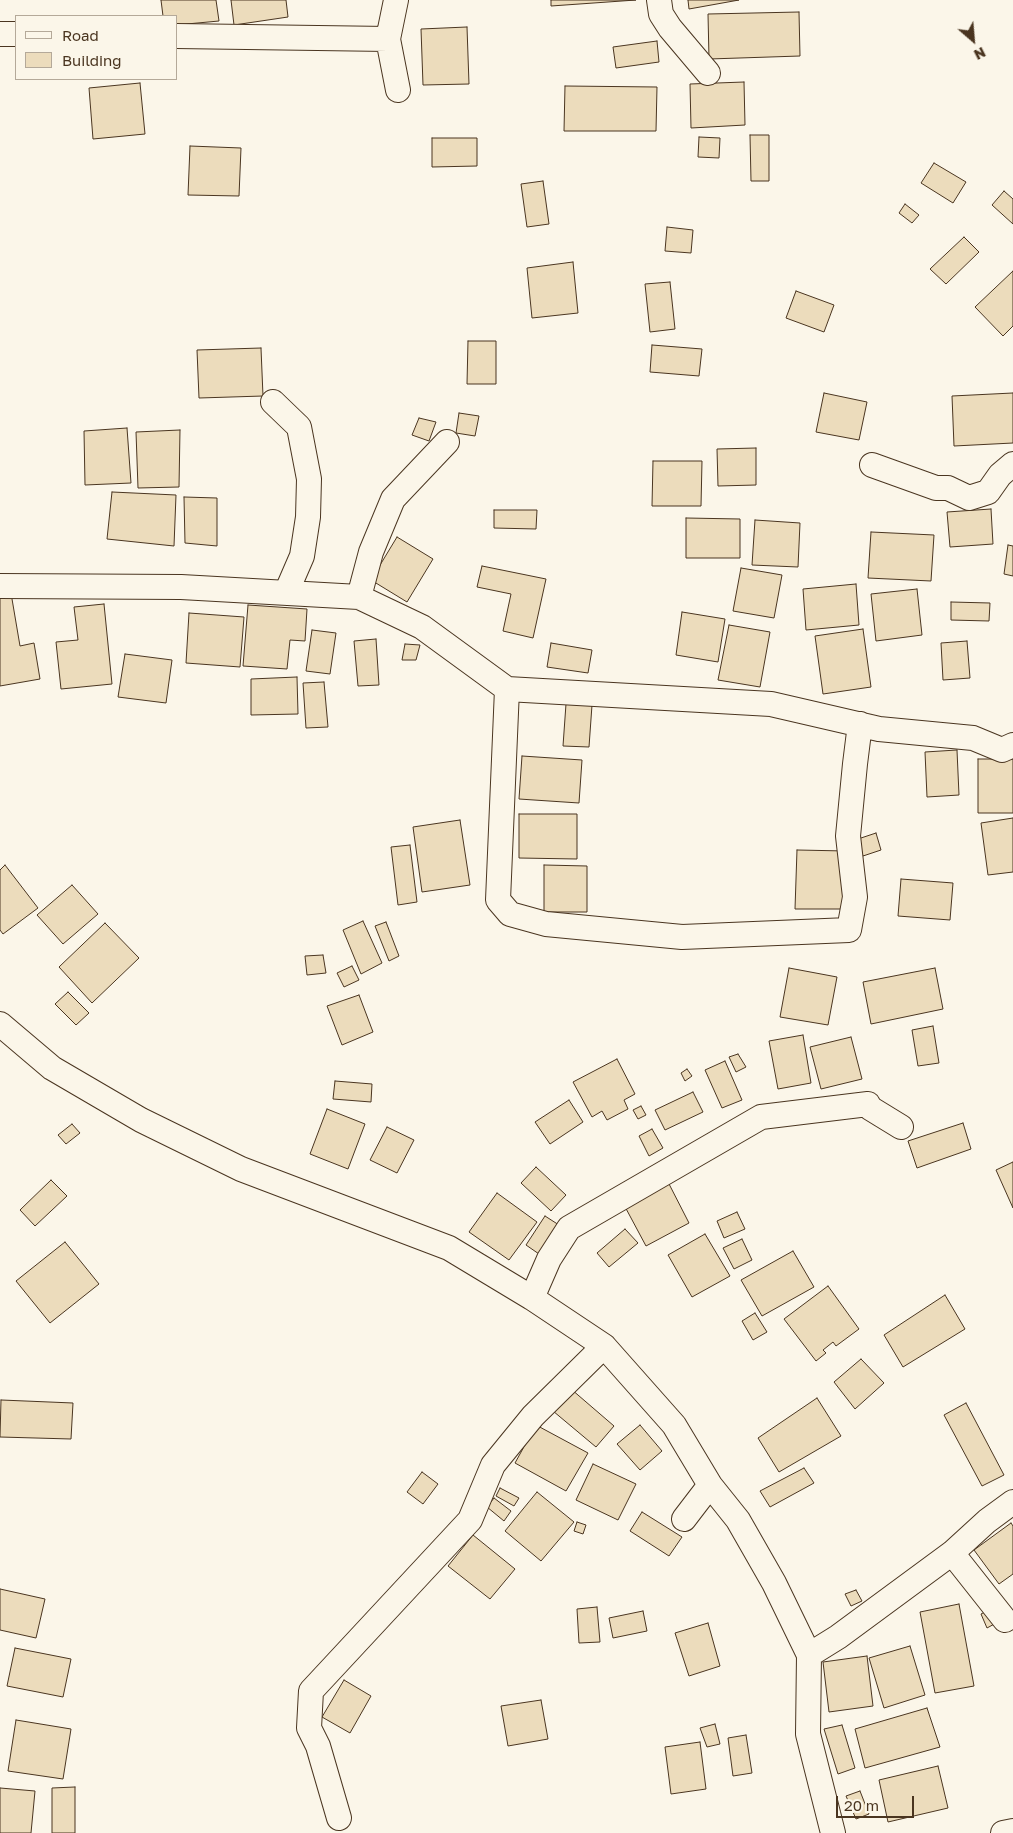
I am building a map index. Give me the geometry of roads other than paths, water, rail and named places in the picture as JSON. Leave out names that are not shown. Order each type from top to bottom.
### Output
[{"type":"street","points":[[396,0],[388,39],[398,90]]},
{"type":"street","points":[[659,0],[661,14],[670,28],[708,73]]},
{"type":"street","points":[[0,34],[15,34]]},
{"type":"street","points":[[178,36],[388,39]]},
{"type":"street","points":[[273,402],[299,427],[309,478],[308,516],[302,556],[286,593]]},
{"type":"street","points":[[359,598],[371,552],[393,499],[447,442]]},
{"type":"street","points":[[872,465],[936,488],[948,488],[969,498],[988,492],[1000,475],[1013,464]]},
{"type":"street","points":[[0,586],[181,587],[359,598],[422,627],[507,689],[771,704],[879,729],[973,738],[1002,750],[1013,745]]},
{"type":"street","points":[[507,689],[498,900],[510,914],[546,924],[682,937],[849,930],[854,897],[848,836],[860,724]]},
{"type":"street","points":[[0,1024],[52,1068],[142,1120],[242,1169],[449,1248],[532,1298],[604,1346],[674,1425],[710,1485],[738,1520],[774,1583],[809,1656],[808,1734],[833,1833]]},
{"type":"street","points":[[532,1298],[549,1259],[569,1228],[761,1117],[868,1104],[870,1108],[902,1127]]},
{"type":"street","points":[[339,1818],[318,1746],[309,1728],[311,1691],[470,1520],[493,1465],[532,1416],[604,1346]]},
{"type":"street","points":[[684,1519],[710,1485]]},
{"type":"street","points":[[809,1656],[838,1637],[952,1553],[987,1521],[1013,1502]]},
{"type":"street","points":[[952,1553],[1005,1620]]},
{"type":"street","points":[[1003,1833],[1013,1831]]}]
